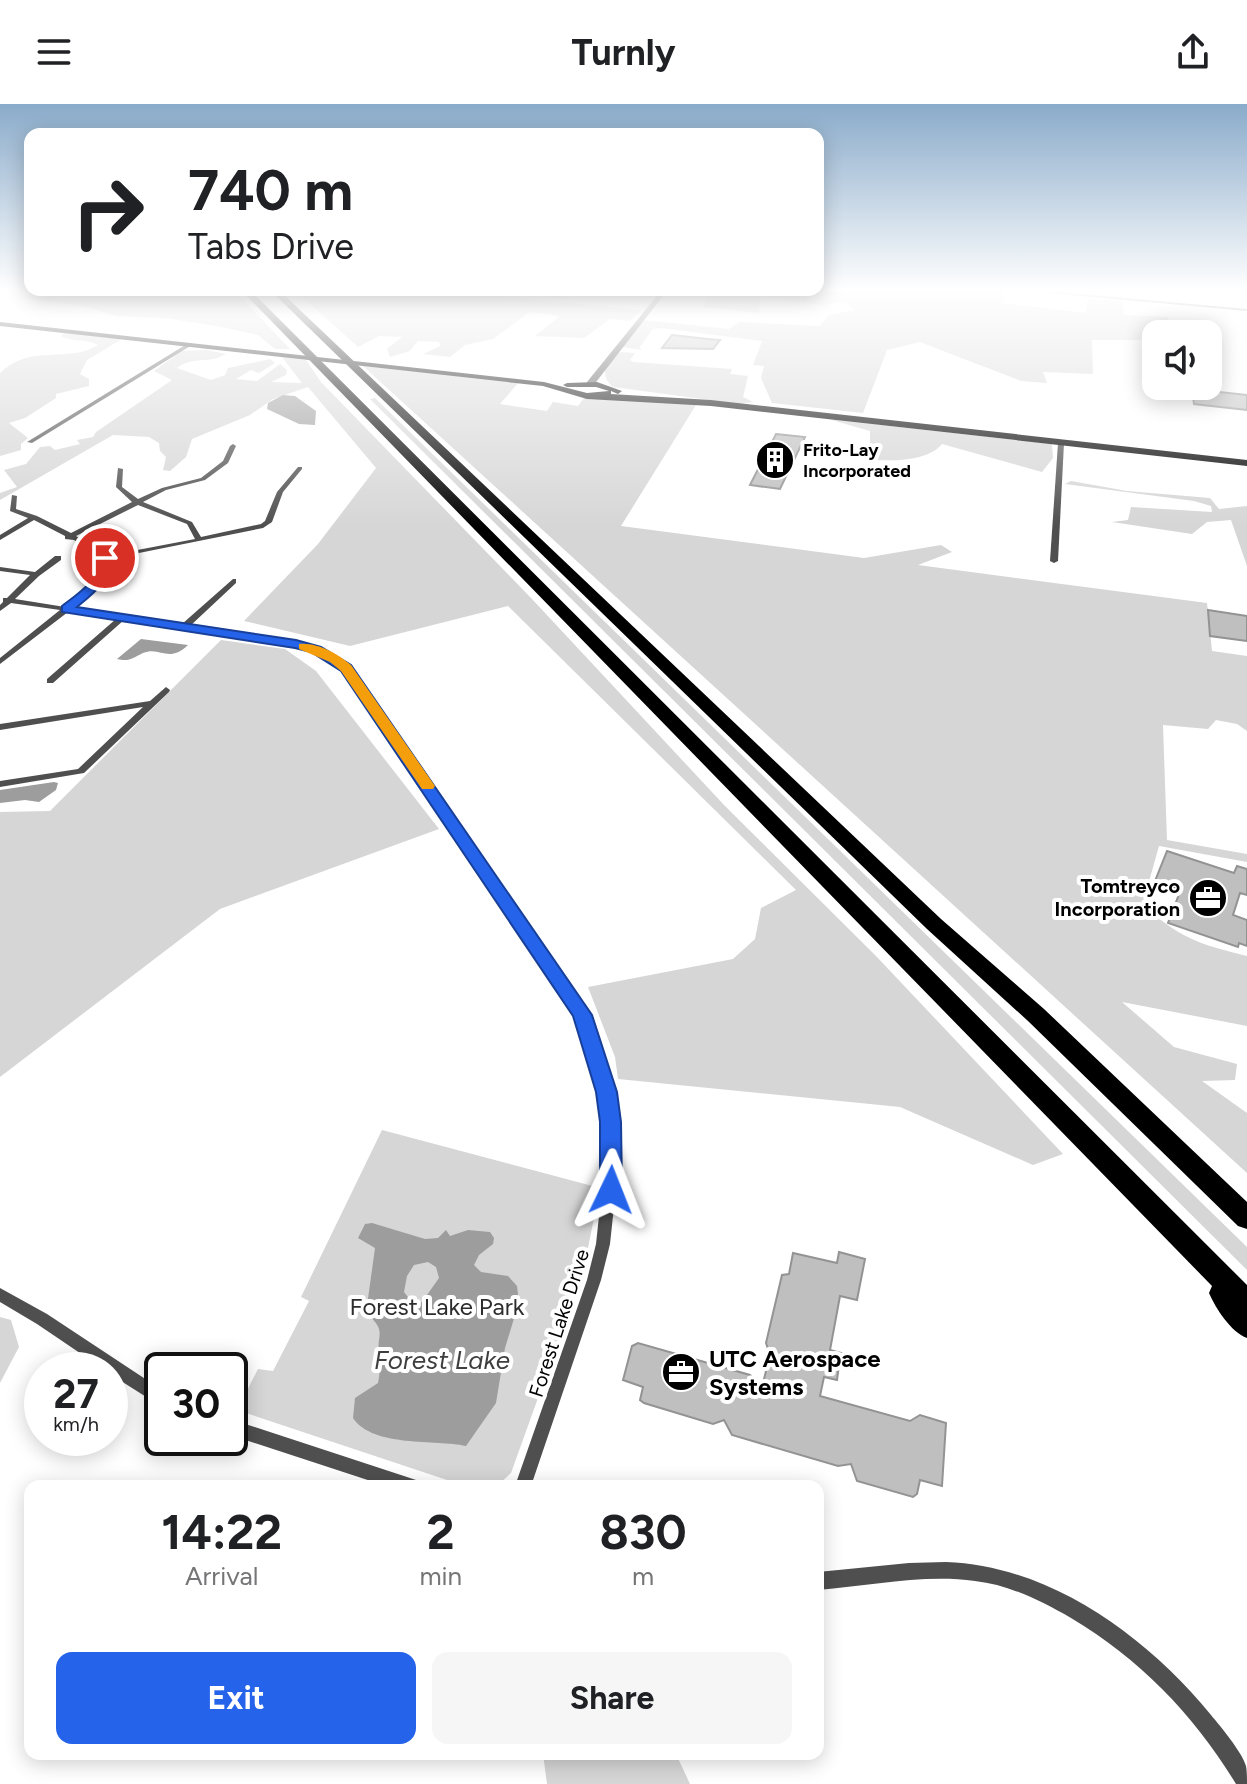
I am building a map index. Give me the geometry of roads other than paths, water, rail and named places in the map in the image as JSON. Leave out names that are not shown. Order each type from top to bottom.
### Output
[{"type":"highway","points":[[325,370],[1247,1303]]},
{"type":"highway","points":[[358,370],[934,924],[1247,1218]]},
{"type":"highway","points":[[1187,1160],[1247,1208]]},
{"type":"highway","points":[[1182,1237],[1247,1326]]},
{"type":"main road","points":[[415,370],[544,384],[588,384],[711,403],[1247,463]]},
{"type":"main road","points":[[544,384],[598,396],[711,403]]},
{"type":"main road","points":[[576,392],[588,384]]},
{"type":"main road","points":[[598,396],[607,394],[608,387]]},
{"type":"street","points":[[30,442],[147,370]]},
{"type":"street","points":[[588,384],[600,371],[608,387]]},
{"type":"street","points":[[1054,561],[1061,443]]},
{"type":"street","points":[[68,537],[164,489],[203,479],[216,472],[226,462],[233,446]]},
{"type":"street","points":[[105,558],[263,526],[268,522],[280,492],[300,468]]},
{"type":"street","points":[[120,469],[119,487],[138,503],[190,523],[199,540]]},
{"type":"street","points":[[0,662],[95,586],[104,574],[105,558],[98,549],[68,537],[35,517],[11,509],[14,496]]},
{"type":"street","points":[[0,538],[35,517]]},
{"type":"street","points":[[0,609],[6,600],[58,558]]},
{"type":"street","points":[[0,569],[36,574]]},
{"type":"street","points":[[183,628],[233,581]]},
{"type":"street","name":"Forest Lake Drive","points":[[6,600],[296,644],[316,650],[346,668],[582,1015],[598,1056],[609,1107],[612,1160],[610,1201],[594,1280],[525,1480]]},
{"type":"street","points":[[50,681],[122,618]]},
{"type":"street","points":[[0,784],[81,771],[166,690]]},
{"type":"street","points":[[0,727],[153,703]]},
{"type":"street","points":[[0,1295],[35,1313],[106,1365],[144,1388]]},
{"type":"street","points":[[248,1433],[392,1480]]},
{"type":"street","points":[[824,1580],[934,1569],[992,1575],[1032,1587],[1101,1625],[1156,1667],[1212,1729],[1247,1784]]},
{"type":"water","points":[[283,395],[295,396],[316,411],[315,425],[299,424],[267,409],[268,403]]},
{"type":"water","points":[[141,639],[188,645],[170,654],[149,651],[128,660],[117,659]]},
{"type":"water","points":[[58,783],[56,790],[39,802],[0,803],[0,790]]},
{"type":"water","name":"Forest Lake","points":[[372,1223],[425,1239],[438,1238],[446,1230],[450,1236],[468,1230],[490,1232],[494,1238],[493,1244],[479,1255],[474,1265],[481,1272],[508,1276],[517,1286],[519,1302],[505,1348],[496,1403],[466,1446],[390,1438],[362,1428],[353,1418],[355,1398],[378,1383],[379,1373],[380,1333],[377,1324],[366,1313],[375,1248],[358,1238],[365,1224]],"holes":[[[428,1262],[436,1267],[439,1278],[422,1302],[414,1305],[404,1292],[407,1276],[414,1265]]]},
{"type":"place","name":"Frito-Lay Incorporated","points":[[775,460]]},
{"type":"place","name":"Tomtreyco Incorporation","points":[[1208,898]]},
{"type":"place","name":"UTC Aerospace Systems","points":[[681,1372]]},
{"type":"park label","name":"Forest Lake Park","points":[[437,1306]]}]
